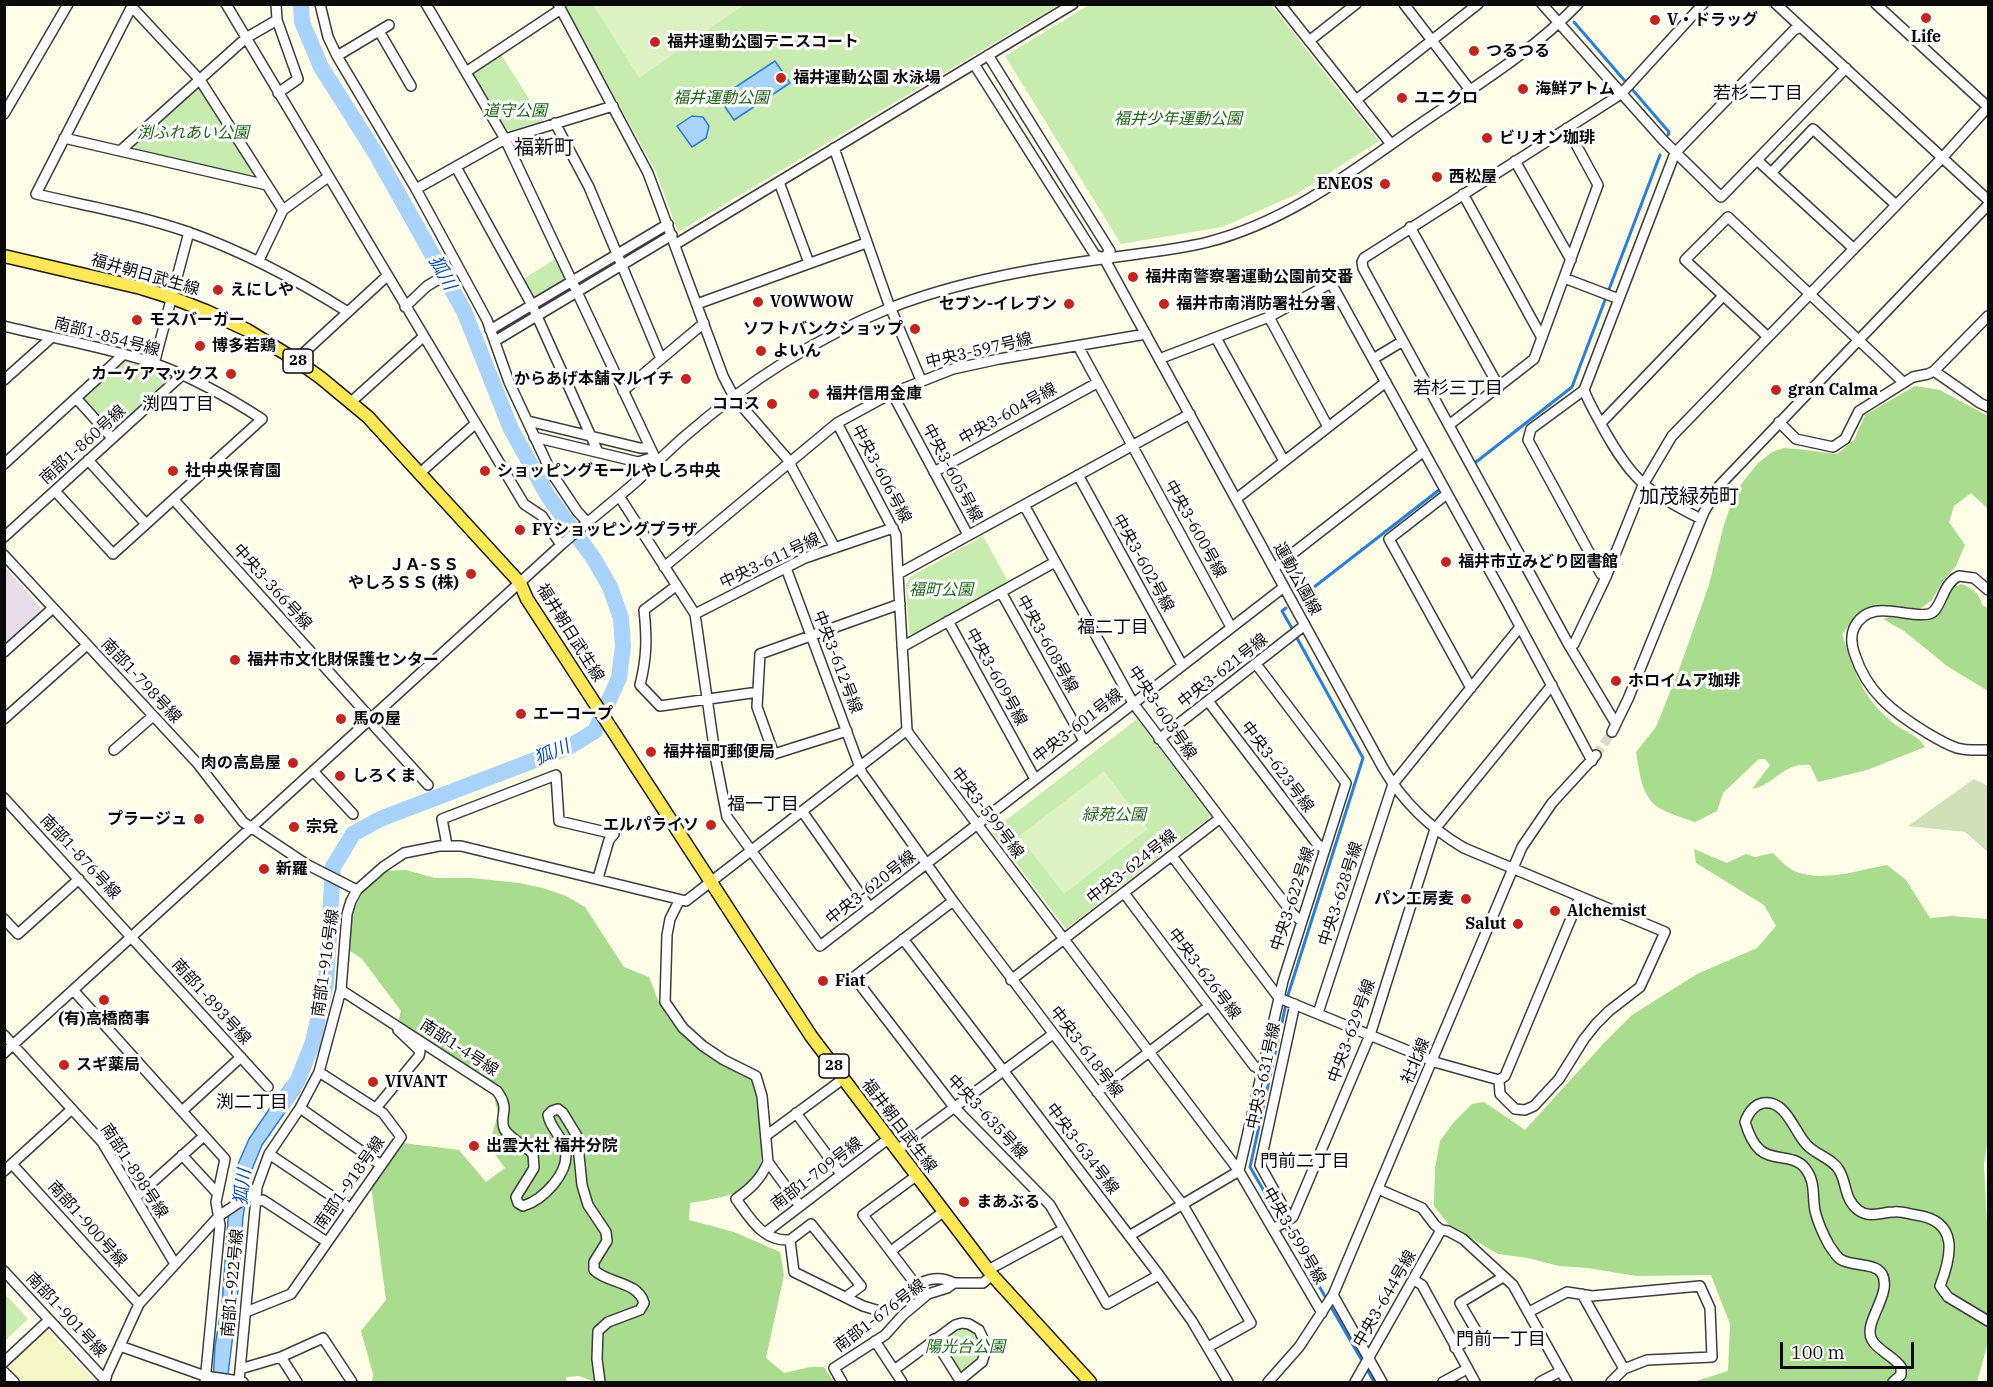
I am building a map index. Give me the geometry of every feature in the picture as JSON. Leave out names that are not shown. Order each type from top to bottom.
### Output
[{"type":"main road","name":"福井朝日武生線","points":[[4,256],[141,288],[206,310],[247,330],[296,360],[376,424],[520,583],[527,599],[811,1036],[990,1272],[1090,1383]]},
{"type":"street","points":[[4,114],[68,4]]},
{"type":"street","points":[[226,4],[524,504],[542,516],[565,541]]},
{"type":"street","points":[[276,4],[277,20],[298,79],[278,93]]},
{"type":"street","points":[[320,4],[328,37],[416,189],[490,330],[508,381],[555,480],[586,523]]},
{"type":"street","points":[[426,4],[505,139],[656,460]]},
{"type":"street","points":[[495,341],[623,265],[674,240],[779,182],[1072,4]]},
{"type":"street","points":[[1280,4],[1391,144]]},
{"type":"street","points":[[1404,4],[1470,90]]},
{"type":"street","points":[[1356,100],[1478,4]]},
{"type":"street","points":[[1542,4],[1676,153],[1721,197],[1846,68]]},
{"type":"street","points":[[4,1053],[656,460],[774,368],[805,350],[891,308],[972,284],[1104,258],[1199,244],[1227,237],[1273,220],[1312,199],[1522,55],[1560,24],[1578,4]]},
{"type":"street","points":[[1703,4],[1623,92],[1410,227],[1364,258],[1362,262],[1363,268],[1614,728],[1711,498],[1727,476],[1989,206]]},
{"type":"street","points":[[1776,4],[1799,28],[1804,29],[1989,200]]},
{"type":"street","points":[[1570,646],[1574,644],[1606,577],[1642,485],[1672,436],[1943,157],[1988,107],[1876,4]]},
{"type":"street","points":[[1309,41],[1353,5]]},
{"type":"street","points":[[283,210],[200,80],[132,6],[36,194],[153,221],[189,232],[259,260],[306,285],[348,312]]},
{"type":"street","points":[[466,72],[560,7],[648,173],[723,376],[734,397],[790,462],[835,548]]},
{"type":"street","points":[[120,151],[246,38],[277,20]]},
{"type":"street","points":[[338,56],[389,24]]},
{"type":"street","points":[[1606,577],[1601,574],[1528,440],[1531,429],[1584,390],[1612,296],[1676,153],[1794,30],[1799,28]]},
{"type":"street","points":[[379,31],[411,86]]},
{"type":"street","points":[[988,55],[1110,251],[1104,258]]},
{"type":"street","points":[[974,63],[1095,255],[1104,258]]},
{"type":"street","points":[[416,189],[505,139],[613,106]]},
{"type":"street","points":[[555,123],[589,187],[661,359]]},
{"type":"street","points":[[1449,425],[1534,359],[1598,185],[1567,128]]},
{"type":"street","points":[[1771,173],[1813,129],[1896,205]]},
{"type":"street","points":[[64,138],[267,185]]},
{"type":"street","points":[[834,148],[866,243],[921,380]]},
{"type":"street","points":[[1757,160],[1853,248]]},
{"type":"street","points":[[1515,161],[1570,260]]},
{"type":"street","points":[[456,167],[532,305],[598,452]]},
{"type":"street","points":[[259,260],[283,210],[328,177]]},
{"type":"street","points":[[779,182],[809,263]]},
{"type":"street","points":[[1463,194],[1542,338]]},
{"type":"street","points":[[1768,337],[1685,261],[1728,217],[1903,382]]},
{"type":"street","points":[[490,330],[668,224]]},
{"type":"street","points":[[1410,227],[1499,387]]},
{"type":"street","points":[[154,364],[189,232]]},
{"type":"street","points":[[697,304],[866,243]]},
{"type":"street","name":"運動公園線","points":[[1104,258],[1305,626],[1393,784],[1406,801],[1435,829],[1464,848],[1665,932],[1640,987],[1596,1024],[1559,1079],[1534,1106],[1525,1110],[1515,1108],[1500,1094],[1500,1080]]},
{"type":"street","points":[[405,307],[433,282],[457,268]]},
{"type":"street","points":[[296,360],[387,276]]},
{"type":"street","points":[[1564,278],[1612,296]]},
{"type":"street","points":[[1160,359],[1269,317],[1331,283],[1552,686],[1435,829]]},
{"type":"street","points":[[1601,423],[1723,296]]},
{"type":"street","points":[[1779,422],[1796,439],[1833,447],[1845,439],[1859,411],[1903,382],[1934,371],[1989,316]]},
{"type":"street","points":[[1269,317],[1328,427]]},
{"type":"street","points":[[623,391],[704,322]]},
{"type":"street","name":"南部1-854号線","points":[[4,326],[124,354],[154,364],[217,391],[262,419],[113,554],[55,491]]},
{"type":"street","name":"中央3-597号線","points":[[664,567],[837,423],[892,393],[953,369],[1146,334]]},
{"type":"street","points":[[351,402],[423,337]]},
{"type":"street","points":[[4,380],[51,338]]},
{"type":"street","points":[[1216,338],[1284,461]]},
{"type":"street","points":[[1373,359],[1403,341]]},
{"type":"street","name":"中央3-600号線","points":[[1078,346],[1231,627]]},
{"type":"street","points":[[4,464],[124,354]]},
{"type":"street","points":[[1934,371],[1984,405],[1989,395]]},
{"type":"street","name":"南部1-860号線","points":[[4,537],[182,375]]},
{"type":"street","points":[[1236,499],[1386,382]]},
{"type":"street","name":"中央3-604号線","points":[[934,472],[1097,383]]},
{"type":"street","points":[[1584,390],[1626,466],[1642,485],[1701,519]]},
{"type":"street","name":"中央3-605号線","points":[[892,393],[968,536]]},
{"type":"street","points":[[76,398],[112,438]]},
{"type":"street","points":[[846,1297],[861,1286],[811,1224],[790,1240],[783,1241],[761,1233],[736,1199],[752,1187],[768,1162],[762,1096],[756,1076],[724,1060],[703,1046],[683,1028],[665,1002],[667,935],[670,919],[679,901],[686,901],[907,730],[898,574],[1190,414]]},
{"type":"street","points":[[528,422],[640,448],[650,448]]},
{"type":"street","name":"中央3-606号線","points":[[837,423],[894,528],[898,574]]},
{"type":"street","points":[[420,473],[475,424]]},
{"type":"street","points":[[534,437],[638,462],[656,460]]},
{"type":"street","points":[[1274,568],[1424,451]]},
{"type":"street","points":[[88,460],[146,524]]},
{"type":"street","name":"中央3-602号線","points":[[1078,475],[1182,665]]},
{"type":"street","points":[[1447,494],[1389,539],[1471,688]]},
{"type":"street","points":[[619,496],[695,614],[727,817],[752,850]]},
{"type":"street","name":"中央3-366号線","points":[[174,500],[428,785]]},
{"type":"street","name":"中央3-603号線","points":[[1024,505],[1133,703],[1292,913],[1301,921]]},
{"type":"street","name":"中央3-611号線","points":[[695,614],[805,558],[894,528]]},
{"type":"street","name":"南部1-798号線","points":[[4,555],[198,764],[243,822],[294,857],[357,890]]},
{"type":"street","points":[[902,647],[1055,562]]},
{"type":"street","name":"中央3-612号線","points":[[786,568],[860,766]]},
{"type":"street","points":[[1989,590],[1974,578],[1959,576],[1949,582],[1937,608],[1930,614],[1878,610],[1858,622],[1851,638],[1857,662],[1866,680],[1875,694],[1890,708],[1947,744],[1959,748],[1989,750]]},
{"type":"street","points":[[676,586],[644,610],[646,650],[640,685],[660,706],[758,692]]},
{"type":"street","name":"中央3-601号線","points":[[976,824],[1284,586]]},
{"type":"street","name":"中央3-608号線","points":[[1001,592],[1084,741]]},
{"type":"street","points":[[847,731],[774,754],[757,707],[760,654],[900,604]]},
{"type":"street","points":[[4,652],[53,608]]},
{"type":"street","name":"中央3-609号線","points":[[948,621],[1035,779]]},
{"type":"street","name":"中央3-621号線","points":[[1160,739],[1305,626]]},
{"type":"street","points":[[1393,784],[1520,627]]},
{"type":"street","points":[[4,719],[87,645]]},
{"type":"street","name":"中央3-622号線","points":[[1239,1171],[1263,1071],[1287,1001],[1301,921],[1346,783],[1256,664]]},
{"type":"street","name":"社北線","points":[[1268,1383],[1299,1347],[1328,1303],[1522,847],[1543,816],[1594,758],[1552,686]]},
{"type":"street","name":"中央3-623号線","points":[[1208,701],[1318,845],[1325,848]]},
{"type":"street","points":[[114,750],[153,716]]},
{"type":"street","name":"中央3-599号線","points":[[907,730],[1239,1171],[1273,1229],[1370,1358],[1382,1383]]},
{"type":"street","name":"中央3-618号線","points":[[860,766],[862,773],[1011,980],[1183,1205],[1251,1323],[1208,1347]]},
{"type":"street","points":[[314,772],[353,814]]},
{"type":"street","points":[[447,845],[442,819],[556,775],[559,821],[614,834],[609,840],[598,878]]},
{"type":"street","name":"中央3-628号線","points":[[1318,1013],[1393,784]]},
{"type":"street","name":"南部1-876号線","points":[[4,798],[133,937]]},
{"type":"street","points":[[802,811],[870,908]]},
{"type":"street","name":"中央3-624号線","points":[[1011,980],[1220,819]]},
{"type":"street","name":"中央3-620号線","points":[[752,850],[820,946],[976,824]]},
{"type":"street","name":"中央3-629号線","points":[[1290,1219],[1293,1217],[1370,1035],[1435,829]]},
{"type":"street","name":"南部1-916号線","points":[[254,1195],[269,1154],[300,1108],[319,1072],[341,990],[347,914],[351,901],[357,890],[382,867],[404,853],[447,845],[480,850],[598,878],[679,901]]},
{"type":"street","points":[[1172,856],[1287,1001],[1432,1061],[1500,1080],[1504,1076],[1580,897]]},
{"type":"street","points":[[4,919],[18,934],[79,879]]},
{"type":"street","name":"中央3-626号線","points":[[1124,893],[1254,1066],[1263,1071]]},
{"type":"street","name":"中央3-635号線","points":[[953,901],[854,977],[954,1107],[1050,1205],[1107,1304],[1159,1275]]},
{"type":"street","name":"南部1-893号線","points":[[133,937],[268,1087]]},
{"type":"street","name":"中央3-634号線","points":[[903,939],[1159,1275],[1192,1321],[1228,1383]]},
{"type":"street","name":"南部1-4号線","points":[[341,990],[482,1080],[501,1096],[504,1101],[503,1126],[508,1134],[525,1145],[533,1154],[534,1168],[516,1197],[518,1203],[523,1206],[539,1199],[561,1174],[565,1165],[565,1147],[549,1123],[548,1115],[558,1109],[573,1127],[577,1136],[580,1170],[588,1205],[606,1232],[607,1241],[594,1262],[594,1270],[600,1276],[630,1287],[642,1295],[644,1303],[640,1310],[608,1322],[598,1331],[597,1359],[600,1383]]},
{"type":"street","points":[[74,991],[225,1159],[216,1202],[222,1214],[207,1379]]},
{"type":"street","name":"中央3-631号線","points":[[1287,1001],[1260,1165],[1290,1219]]},
{"type":"street","points":[[1097,1092],[1209,1006]]},
{"type":"street","points":[[376,1108],[419,1056],[420,1051],[390,1022]]},
{"type":"street","points":[[897,1150],[1053,1034]]},
{"type":"street","name":"南部1-898号線","points":[[4,1035],[102,1142],[175,1264]]},
{"type":"street","points":[[182,1111],[241,1057]]},
{"type":"street","name":"南部1-918号線","points":[[246,1312],[291,1294],[401,1137],[383,1113],[319,1072]]},
{"type":"street","points":[[767,1135],[843,1079]]},
{"type":"street","points":[[1893,1383],[1901,1375],[1901,1367],[1871,1339],[1870,1331],[1881,1299],[1883,1276],[1873,1267],[1849,1264],[1839,1258],[1821,1229],[1815,1211],[1814,1185],[1806,1168],[1792,1160],[1760,1151],[1754,1143],[1744,1122],[1752,1109],[1758,1105],[1765,1102],[1778,1106],[1805,1144],[1836,1165],[1841,1172],[1845,1193],[1858,1210],[1867,1215],[1894,1212],[1923,1216],[1944,1227],[1950,1242],[1948,1264],[1940,1286],[1948,1298],[1989,1321]]},
{"type":"street","points":[[300,1108],[381,1165]]},
{"type":"street","points":[[8,1167],[72,1109]]},
{"type":"street","points":[[796,1113],[841,1174]]},
{"type":"street","points":[[136,1197],[204,1136]]},
{"type":"street","name":"南部1-709号線","points":[[765,1233],[888,1140]]},
{"type":"street","points":[[269,1154],[351,1209]]},
{"type":"street","points":[[182,1155],[217,1193]]},
{"type":"street","points":[[768,1162],[800,1206]]},
{"type":"street","name":"南部1-900号線","points":[[8,1167],[139,1304]]},
{"type":"street","points":[[1129,1236],[1239,1171]]},
{"type":"street","points":[[916,1176],[863,1215],[916,1285]]},
{"type":"street","points":[[1378,1189],[1422,1208],[1441,1230],[1463,1239],[1512,1285],[1567,1383]]},
{"type":"street","points":[[105,1381],[139,1304],[222,1214],[254,1195],[327,1242]]},
{"type":"street","name":"南部1-922号線","points":[[239,1382],[254,1195]]},
{"type":"street","points":[[891,1251],[943,1212]]},
{"type":"street","points":[[1273,1229],[1290,1219]]},
{"type":"street","name":"南部1-676号線","points":[[843,1383],[834,1368],[885,1335],[928,1294],[947,1288],[954,1282],[982,1283],[990,1272],[1064,1229]]},
{"type":"street","name":"中央3-644号線","points":[[1355,1383],[1441,1230]]},
{"type":"street","points":[[790,1240],[794,1272],[863,1306],[883,1312],[916,1285],[930,1279],[945,1278],[954,1282]]},
{"type":"street","name":"南部1-901号線","points":[[4,1271],[105,1381]]},
{"type":"street","points":[[1455,1348],[1478,1334],[1460,1303],[1503,1277]]},
{"type":"street","points":[[1414,1280],[1422,1285],[1475,1383]]},
{"type":"street","points":[[1529,1312],[1567,1292],[1592,1296],[1700,1286],[1710,1308],[1712,1357],[1647,1360],[1624,1369],[1611,1383]]},
{"type":"street","points":[[1582,1294],[1624,1369]]},
{"type":"street","points":[[4,1362],[49,1320]]},
{"type":"street","points":[[894,1370],[934,1339],[955,1324],[975,1326],[983,1334],[987,1347],[982,1362],[960,1381],[934,1339]]},
{"type":"street","points":[[240,1369],[281,1357],[323,1338],[352,1383]]},
{"type":"street","points":[[876,1341],[902,1383]]},
{"type":"street","points":[[120,1346],[207,1379],[239,1382]]},
{"type":"street","points":[[281,1357],[297,1383]]},
{"type":"street","points":[[1443,1383],[1467,1369]]},
{"type":"street","points":[[1540,1383],[1561,1371]]},
{"type":"street","points":[[4,1372],[14,1383]]},
{"type":"shaded area","points":[[5,567],[42,612],[5,646]]},
{"type":"green space","name":"福井運動公園テニスコート","points":[[593,4],[745,4],[639,78],[593,5]]},
{"type":"green space","name":"福井運動公園","points":[[564,5],[1058,5],[678,232],[656,172]]},
{"type":"green space","name":"福井少年運動公園","points":[[1089,5],[1271,5],[1379,141],[1295,195],[1222,227],[1121,244],[1005,56]]},
{"type":"green space","name":"道守公園","points":[[500,53],[543,121],[511,131],[505,129],[474,75],[476,70]]},
{"type":"green space","name":"渕ふれあい公園","points":[[196,88],[201,89],[254,171],[250,176],[136,150],[134,143]]},
{"type":"green space","points":[[555,259],[564,277],[562,283],[536,299],[530,297],[522,280]]},
{"type":"green space","points":[[127,359],[170,374],[171,381],[116,430],[111,430],[84,400],[85,395],[123,360]]},
{"type":"green space","points":[[1915,386],[1940,390],[1988,416],[1988,509],[1971,493],[1954,506],[1949,522],[1965,545],[1956,566],[1943,581],[1932,600],[1920,609],[1885,606],[1868,610],[1851,623],[1842,634],[1860,682],[1873,702],[1892,722],[1914,736],[1925,747],[1867,770],[1818,782],[1810,765],[1800,765],[1785,770],[1768,783],[1752,789],[1770,765],[1765,759],[1759,759],[1723,793],[1717,811],[1695,822],[1663,810],[1650,800],[1646,793],[1640,777],[1636,752],[1656,727],[1680,667],[1709,585],[1735,492],[1758,463],[1772,452],[1784,448],[1837,454],[1854,440],[1865,415]]},
{"type":"green space","name":"福町公園","points":[[983,536],[1009,583],[913,635],[909,633],[906,584],[910,577]]},
{"type":"green space","points":[[1961,584],[1975,592],[1982,605],[1988,608],[1988,691],[1947,666],[1904,631],[1883,619],[1889,617],[1932,619],[1943,610],[1951,589]]},
{"type":"green space","name":"緑苑公園","points":[[1137,719],[1210,815],[1209,818],[1066,929],[992,831]]},
{"type":"green space","points":[[1104,771],[1148,829],[1064,894],[1019,836]]},
{"type":"green space","points":[[1974,779],[1988,786],[1988,852],[1965,832],[1908,826]]},
{"type":"green space","points":[[1694,849],[1727,863],[1746,854],[1755,857],[1773,853],[1794,871],[1816,876],[1828,876],[1887,865],[1906,880],[1930,918],[1952,916],[1988,919],[1988,1138],[1984,1165],[1988,1241],[1988,1343],[1977,1382],[1693,1382],[1728,1371],[1730,1324],[1711,1275],[1636,1276],[1559,1266],[1528,1258],[1498,1254],[1449,1225],[1434,1206],[1435,1168],[1440,1141],[1454,1122],[1472,1104],[1484,1102],[1525,1130],[1632,1015],[1697,974],[1757,948],[1776,926],[1764,905],[1696,863]]},
{"type":"green space","points":[[406,870],[435,878],[472,878],[519,883],[566,896],[585,907],[624,967],[649,977],[661,1006],[673,1024],[697,1047],[752,1079],[758,1093],[761,1159],[758,1172],[752,1182],[742,1190],[690,1203],[689,1220],[734,1232],[780,1252],[784,1275],[766,1358],[784,1373],[810,1367],[824,1367],[834,1382],[595,1382],[579,1376],[566,1377],[566,1382],[372,1382],[373,1374],[361,1331],[386,1300],[371,1186],[403,1143],[459,1150],[486,1182],[505,1168],[488,1145],[498,1114],[495,1101],[499,1086],[398,1022],[401,1011],[362,959],[350,951],[353,915],[365,890],[384,871]]},
{"type":"green space","points":[[5,1294],[28,1319],[5,1341]]},
{"type":"green space","name":"陽光台公園","points":[[967,1327],[977,1332],[984,1348],[979,1361],[963,1373],[960,1372],[941,1341],[956,1328]]},
{"type":"green space","points":[[44,1330],[48,1331],[95,1382],[19,1382],[6,1365]]},
{"type":"water","points":[[775,61],[790,83],[734,120],[719,98]]},
{"type":"water","points":[[692,116],[703,117],[709,126],[706,138],[692,147],[677,126]]},
{"type":"water","points":[[287,1083],[300,1091],[262,1145],[250,1174],[243,1217],[237,1303],[227,1382],[213,1382],[215,1346],[222,1305],[228,1220],[235,1171],[249,1139]]},
{"type":"waterway","name":"狐川","points":[[281,1106],[298,1080],[313,1042],[326,983],[333,867],[353,834],[380,819],[569,747],[595,731],[619,678],[623,646],[621,618],[610,587],[594,559],[548,496],[511,429],[464,311],[376,154],[321,67],[302,22],[301,4]]},
{"type":"waterway","points":[[1574,22],[1669,132],[1668,135]]},
{"type":"waterway","points":[[1476,462],[1572,387],[1660,155]]},
{"type":"waterway","points":[[1300,598],[1439,490]]},
{"type":"waterway","points":[[1286,608],[1282,611],[1293,630]]},
{"type":"waterway","points":[[1279,1217],[1250,1167],[1288,995],[1363,758],[1297,638]]},
{"type":"waterway","points":[[1285,1227],[1361,1359]]},
{"type":"waterway","points":[[1368,1371],[1374,1382]]},
{"type":"tunnel","points":[[1596,755],[1612,732]]},
{"type":"place","name":"Life","points":[[1926,18]]},
{"type":"place","name":"V・ドラッグ","points":[[1655,20]]},
{"type":"place","name":"福井運動公園テニスコート","points":[[655,42]]},
{"type":"place","name":"つるつる","points":[[1474,51]]},
{"type":"place","name":"福井運動公園 水泳場","points":[[781,78]]},
{"type":"place","name":"海鮮アトム","points":[[1523,89]]},
{"type":"place","name":"ユニクロ","points":[[1402,98]]},
{"type":"place","name":"ビリオン珈琲","points":[[1487,138]]},
{"type":"place","name":"西松屋","points":[[1437,177]]},
{"type":"place","name":"ENEOS","points":[[1385,184]]},
{"type":"place","name":"福井南警察署運動公園前交番","points":[[1133,277]]},
{"type":"place","name":"えにしや","points":[[218,290]]},
{"type":"place","name":"VOWWOW","points":[[758,302]]},
{"type":"place","name":"セブン-イレブン","points":[[1069,304]]},
{"type":"place","name":"福井市南消防署社分署","points":[[1164,304]]},
{"type":"place","name":"モスバーガー","points":[[137,320]]},
{"type":"place","name":"ソフトバンクショップ","points":[[915,329]]},
{"type":"place","name":"博多若鶏","points":[[200,346]]},
{"type":"place","name":"よいん","points":[[761,351]]},
{"type":"place","name":"カーケアマックス","points":[[231,374]]},
{"type":"place","name":"からあげ本舗マルイチ","points":[[686,379]]},
{"type":"place","name":"gran Calma","points":[[1776,390]]},
{"type":"place","name":"福井信用金庫","points":[[814,394]]},
{"type":"place","name":"ココス","points":[[772,404]]},
{"type":"place","name":"社中央保育園","points":[[173,471]]},
{"type":"place","name":"ショッピングモールやしろ中央","points":[[485,471]]},
{"type":"place","name":"FYショッピングプラザ","points":[[520,530]]},
{"type":"place","name":"福井市立みどり図書館","points":[[1446,562]]},
{"type":"place","name":"ＪＡ-ＳＳ やしろＳＳ (株)","points":[[471,574]]},
{"type":"place","name":"福井市文化財保護センター","points":[[235,660]]},
{"type":"place","name":"ホロイムア珈琲","points":[[1616,681]]},
{"type":"place","name":"エーコープ","points":[[521,714]]},
{"type":"place","name":"馬の屋","points":[[341,719]]},
{"type":"place","name":"福井福町郵便局","points":[[651,752]]},
{"type":"place","name":"肉の高島屋","points":[[293,763]]},
{"type":"place","name":"しろくま","points":[[340,776]]},
{"type":"place","name":"プラージュ","points":[[199,819]]},
{"type":"place","name":"エルパライソ","points":[[711,825]]},
{"type":"place","name":"宗兌","points":[[294,827]]},
{"type":"place","name":"新羅","points":[[264,869]]},
{"type":"place","name":"パン工房麦","points":[[1466,899]]},
{"type":"place","name":"Alchemist","points":[[1555,911]]},
{"type":"place","name":"Salut","points":[[1518,924]]},
{"type":"place","name":"Fiat","points":[[823,981]]},
{"type":"place","name":"(有)高橋商事","points":[[104,1000]]},
{"type":"place","name":"スギ薬局","points":[[64,1065]]},
{"type":"place","name":"VIVANT","points":[[373,1082]]},
{"type":"place","name":"出雲大社 福井分院","points":[[474,1146]]},
{"type":"place","name":"まあぶる","points":[[964,1202]]},
{"type":"district","name":"若杉二丁目","points":[[1758,94]]},
{"type":"district","name":"福新町","points":[[544,148]]},
{"type":"district","name":"若杉三丁目","points":[[1458,389]]},
{"type":"district","name":"渕四丁目","points":[[178,405]]},
{"type":"district","name":"加茂緑苑町","points":[[1689,497]]},
{"type":"district","name":"福二丁目","points":[[1113,628]]},
{"type":"district","name":"福一丁目","points":[[763,805]]},
{"type":"district","name":"渕二丁目","points":[[252,1103]]},
{"type":"district","name":"門前二丁目","points":[[1305,1162]]},
{"type":"district","name":"門前一丁目","points":[[1501,1340]]}]
